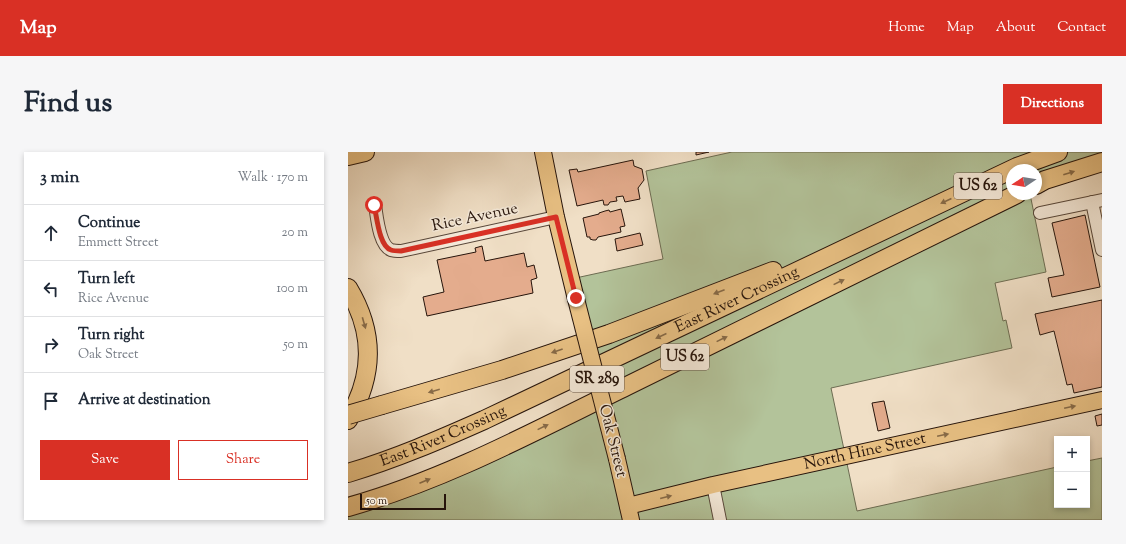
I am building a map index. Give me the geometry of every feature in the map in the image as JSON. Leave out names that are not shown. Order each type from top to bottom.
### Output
[{"type":"highway","points":[[348,156],[365,152]]},
{"type":"highway","name":"East River Crossing","points":[[348,473],[400,456],[477,423],[1017,167],[1058,152]]},
{"type":"highway","points":[[1042,182],[1102,162]]},
{"type":"highway","name":"East River Crossing","points":[[348,507],[372,501],[415,485],[514,441],[1006,199]]},
{"type":"highway","points":[[348,415],[502,370],[609,334],[899,223]]},
{"type":"highway","points":[[348,288],[360,311],[366,328],[368,344],[368,364],[364,384],[361,394],[348,420]]},
{"type":"main road","name":"Oak Street","points":[[543,152],[556,217],[630,513]]},
{"type":"main road","name":"North Hine Street","points":[[630,513],[713,485],[1102,400]]},
{"type":"street","points":[[1040,213],[1097,201],[1102,250]]},
{"type":"street","name":"Rice Avenue","points":[[374,205],[384,244],[392,251],[401,251],[556,217]]},
{"type":"street","points":[[713,485],[720,520]]},
{"type":"green space","points":[[732,152],[1102,152],[1102,162],[1042,183],[1042,164],[1006,164],[1006,200],[1031,200],[1046,272],[995,283],[1003,321],[1006,320],[1012,348],[831,388],[857,511],[1054,468],[1054,508],[1090,508],[1090,460],[1102,458],[1102,520],[348,520],[348,507],[603,397],[571,279],[663,259],[646,171]]},
{"type":"building","points":[[696,152],[709,152],[696,155]]},
{"type":"building","points":[[633,160],[634,166],[642,169],[644,180],[638,188],[640,199],[625,202],[623,196],[616,197],[617,201],[610,202],[608,205],[604,205],[603,200],[577,206],[569,170],[577,169],[578,172]]},
{"type":"building","points":[[621,209],[625,226],[620,227],[621,232],[598,237],[596,240],[587,237],[583,218],[609,210],[610,212]]},
{"type":"building","points":[[1085,215],[1100,287],[1052,297],[1048,278],[1064,275],[1052,223]]},
{"type":"building","points":[[640,233],[643,245],[617,251],[615,239]]},
{"type":"building","points":[[482,246],[485,261],[524,253],[527,267],[534,265],[537,278],[531,280],[533,293],[427,316],[423,297],[444,292],[437,260],[476,252],[475,248]]},
{"type":"building","points":[[1102,300],[1102,387],[1074,393],[1072,384],[1067,385],[1054,331],[1040,335],[1035,314]]},
{"type":"building","points":[[884,401],[890,428],[878,431],[872,403]]},
{"type":"building","points":[[1102,414],[1102,425],[1097,426],[1095,416]]},
{"type":"route","points":[[374,205],[384,244],[392,251],[401,251],[556,217],[576,298]]}]
